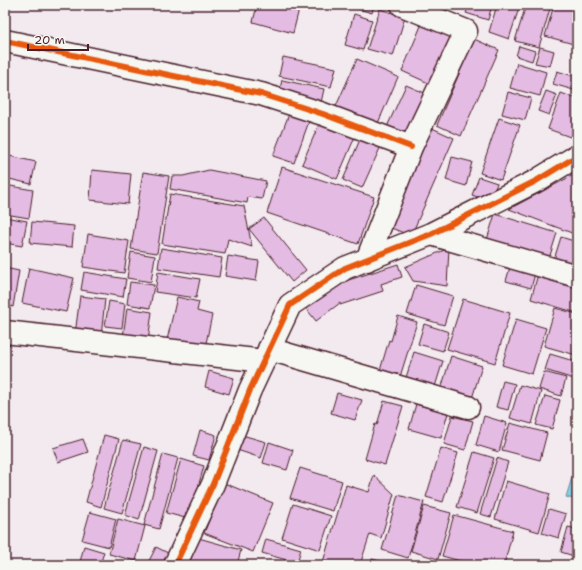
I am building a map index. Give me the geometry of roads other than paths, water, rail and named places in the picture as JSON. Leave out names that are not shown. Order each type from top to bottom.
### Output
[{"type":"street","points":[[367,260],[411,147],[466,32],[402,5]]},
{"type":"street","points":[[5,41],[261,94],[323,114],[411,147]]},
{"type":"street","points":[[176,565],[213,484],[250,390],[290,305],[345,268],[431,234],[536,180],[577,156]]},
{"type":"street","points":[[431,234],[577,276]]},
{"type":"street","points":[[5,332],[266,355],[468,408]]},
{"type":"water","points":[[577,461],[577,500],[566,497]]}]
